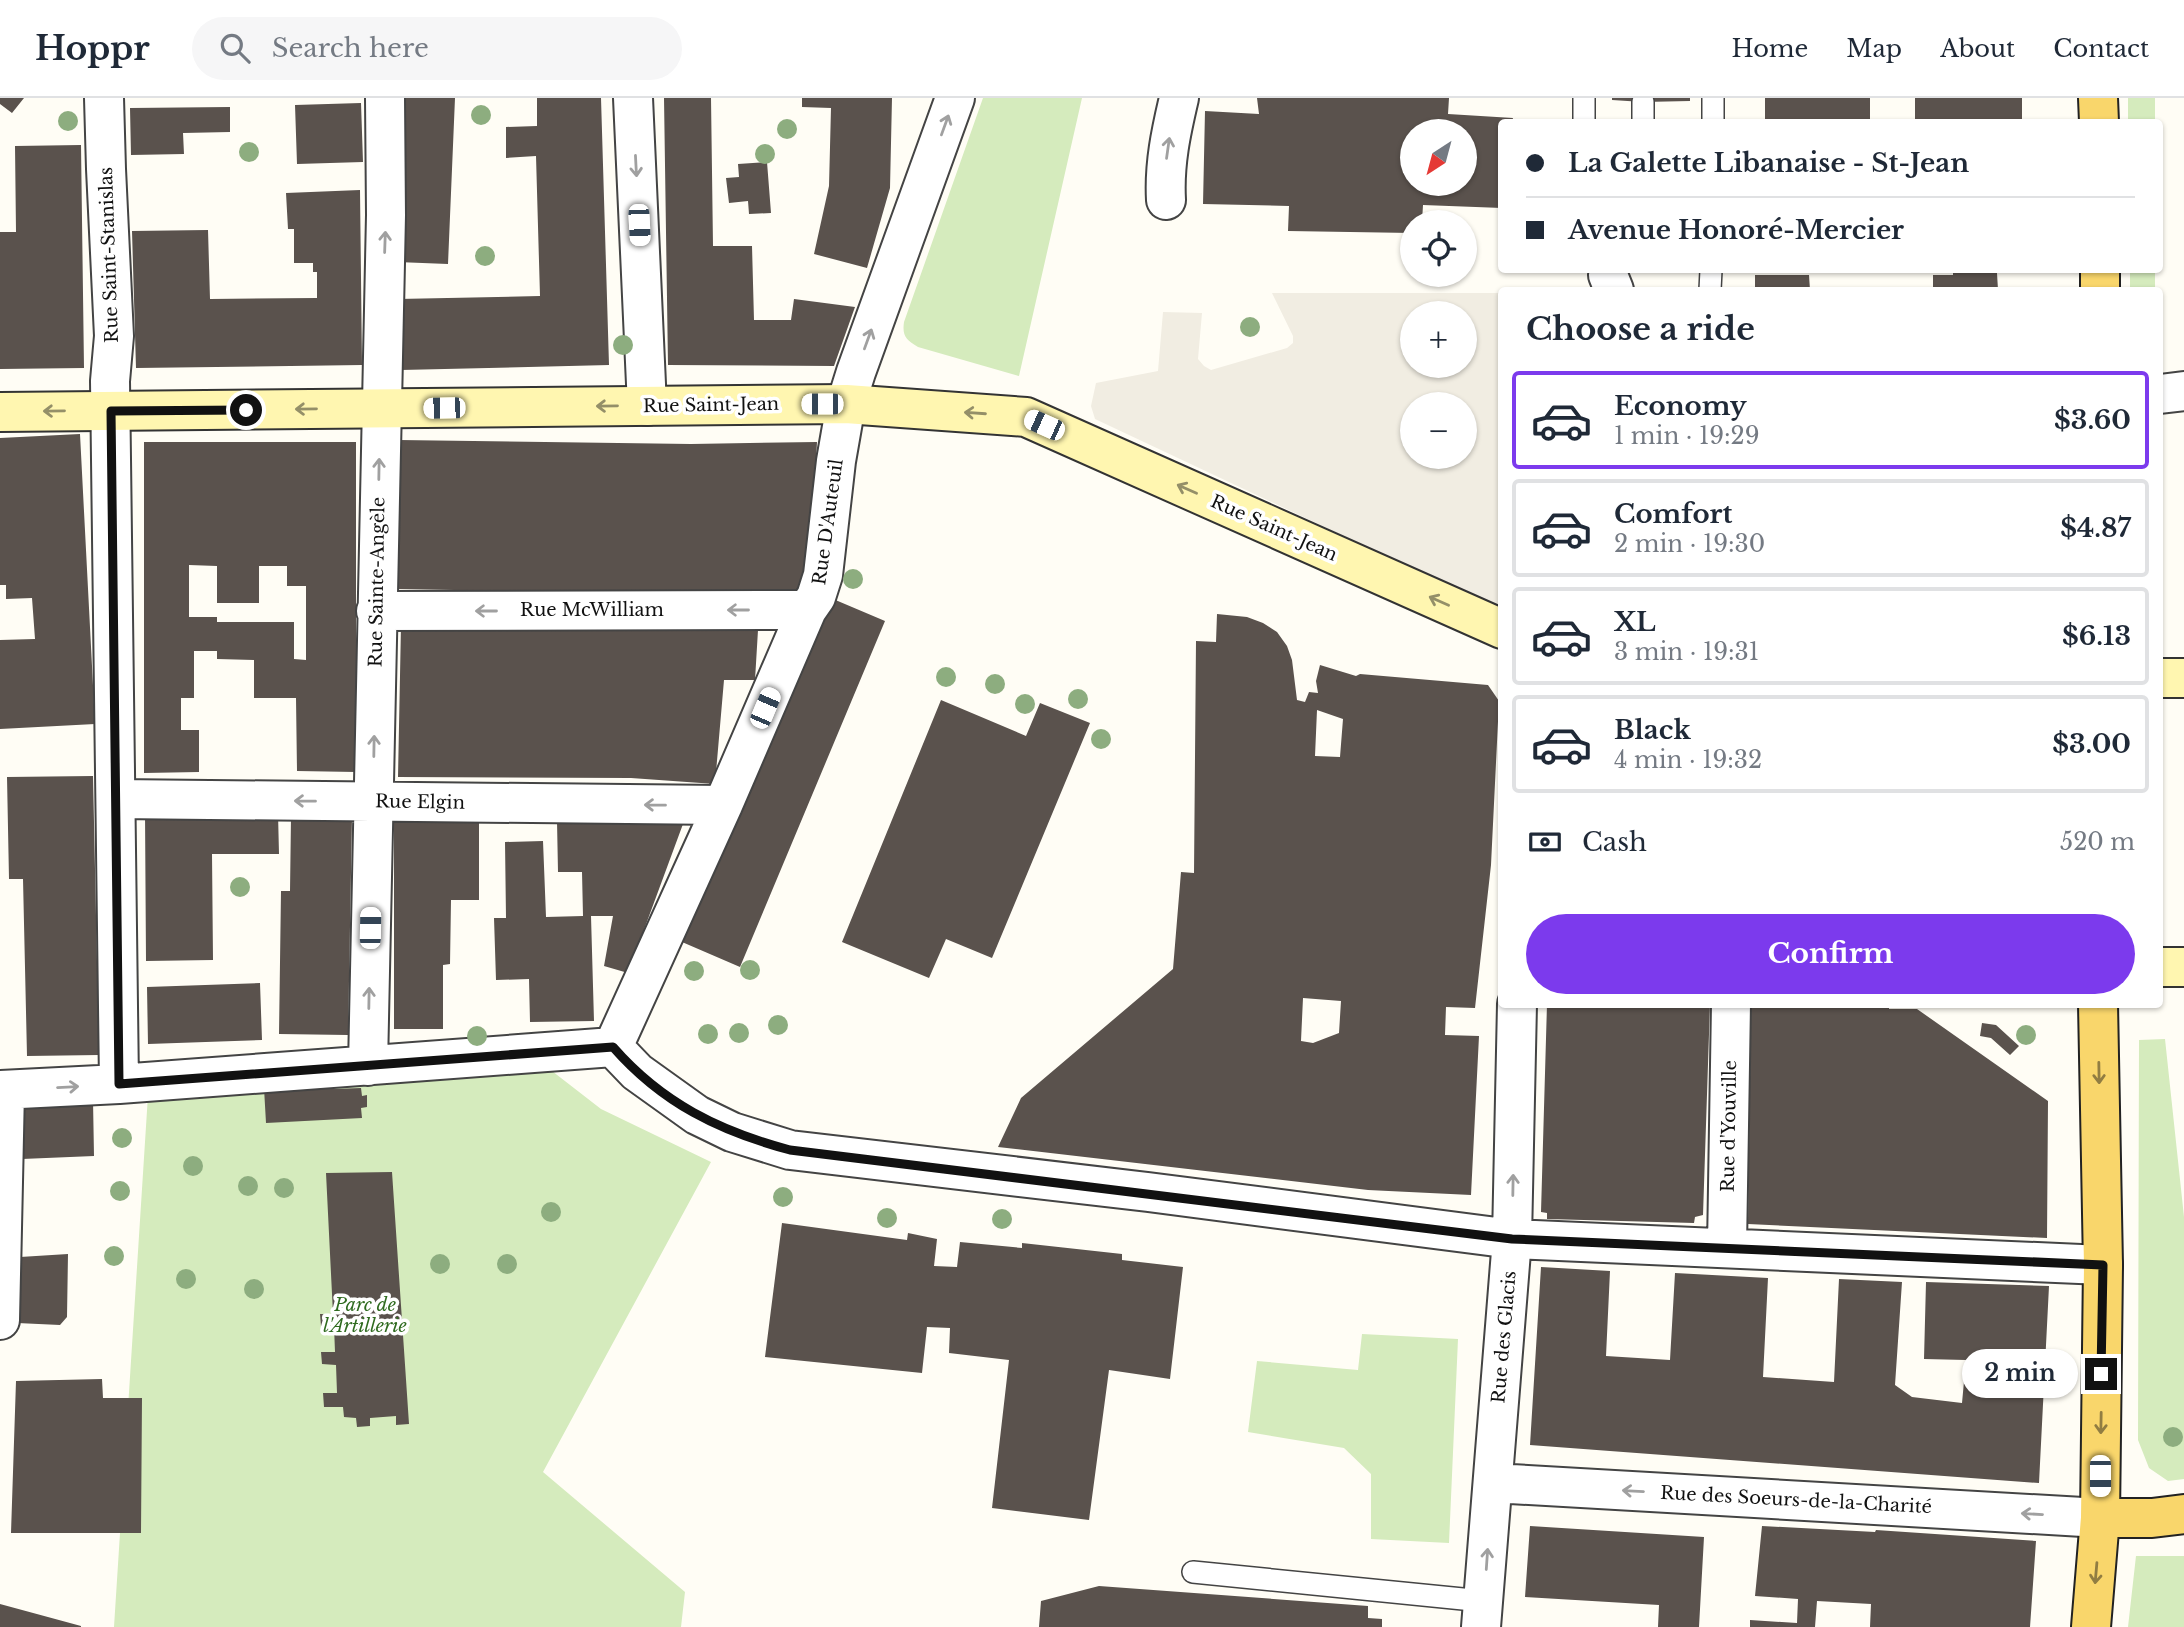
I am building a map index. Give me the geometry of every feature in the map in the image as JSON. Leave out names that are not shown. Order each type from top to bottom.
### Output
[{"type":"main road","points":[[2098,98],[2099,119]]},
{"type":"main road","points":[[2091,1627],[2100,1518],[2103,1265],[2098,1008]]},
{"type":"main road","points":[[2100,1518],[2152,1518],[2184,1514]]},
{"type":"street","name":"Rue Saint-Stanislas","points":[[104,98],[114,336],[110,382],[119,1084]]},
{"type":"street","name":"Rue Sainte-Angèle","points":[[368,1066],[386,215],[384,98]]},
{"type":"street","points":[[633,98],[647,406]]},
{"type":"street","name":"Rue D'Auteuil","points":[[613,1047],[723,805],[807,610],[817,597],[823,575],[836,461],[846,404],[955,98]]},
{"type":"street","points":[[1166,200],[1168,145],[1179,98]]},
{"type":"street","points":[[2163,394],[2184,391]]},
{"type":"street","name":"Rue Saint-Jean","points":[[0,412],[846,404],[1026,417],[1498,627]]},
{"type":"street","name":"Rue McWilliam","points":[[376,611],[807,610]]},
{"type":"street","points":[[2163,678],[2184,678]]},
{"type":"street","name":"Rue Elgin","points":[[117,799],[723,805]]},
{"type":"street","points":[[2163,967],[2184,967]]},
{"type":"street","name":"Rue des Glacis","points":[[1482,1614],[1512,1239],[1517,1008]]},
{"type":"street","name":"Rue d'Youville","points":[[1727,1247],[1731,1008]]},
{"type":"street","points":[[0,1320],[3,1090],[119,1084],[613,1047],[637,1072],[697,1115],[732,1132],[790,1150],[1512,1239],[2103,1265]]},
{"type":"street","name":"Rue des Soeurs-de-la-Charité","points":[[1493,1483],[2100,1518]]},
{"type":"lane","points":[[1584,98],[1584,119]]},
{"type":"lane","points":[[1713,98],[1713,119]]},
{"type":"lane","points":[[1194,1572],[1482,1614]]},
{"type":"green space","points":[[983,98],[1082,98],[1019,376],[918,347],[904,334],[904,322]]},
{"type":"green space","points":[[2128,98],[2155,98],[2155,119],[2128,119]]},
{"type":"green space","points":[[2130,273],[2155,273],[2155,287],[2130,287]]},
{"type":"green space","points":[[2165,1039],[2184,1217],[2184,1479],[2168,1481],[2149,1468],[2138,1440],[2139,1040]]},
{"type":"green space","name":"Parc de l'Artillerie","points":[[552,1071],[601,1109],[711,1162],[543,1472],[685,1592],[681,1627],[114,1627],[148,1095]]},
{"type":"green space","points":[[1362,1334],[1458,1339],[1449,1543],[1371,1539],[1371,1474],[1344,1448],[1248,1432],[1257,1361],[1358,1370]]},
{"type":"green space","points":[[2136,1556],[2184,1556],[2184,1627],[2128,1627]]},
{"type":"shaded area","points":[[1272,293],[1498,293],[1498,609],[1095,419],[1091,406],[1096,383],[1158,371],[1163,312],[1202,313],[1198,359],[1211,370],[1287,348],[1293,343],[1293,336]]},
{"type":"building","points":[[0,98],[24,98],[12,113],[0,104]]},
{"type":"building","points":[[405,98],[455,98],[448,264],[397,262]]},
{"type":"building","points":[[537,98],[601,98],[609,365],[401,370],[398,299],[540,296],[536,156],[506,158],[506,127],[537,126]]},
{"type":"building","points":[[664,98],[711,98],[713,246],[752,246],[754,320],[791,320],[794,299],[855,307],[834,366],[668,365]]},
{"type":"building","points":[[802,98],[892,98],[890,188],[867,268],[814,254],[829,186],[831,108],[802,107]]},
{"type":"building","points":[[1257,98],[1449,98],[1448,114],[1513,118],[1498,119],[1498,208],[1423,205],[1423,210],[1400,210],[1400,233],[1288,231],[1289,206],[1203,204],[1205,111],[1259,114]]},
{"type":"building","points":[[1612,98],[1690,98],[1690,101],[1643,102]]},
{"type":"building","points":[[1765,98],[1870,98],[1870,119],[1765,119]]},
{"type":"building","points":[[1915,98],[2022,98],[2022,119],[1915,119]]},
{"type":"building","points":[[361,103],[363,162],[297,164],[295,105]]},
{"type":"building","points":[[230,107],[230,132],[183,133],[184,154],[131,155],[130,108]]},
{"type":"building","points":[[81,145],[84,368],[0,369],[0,232],[16,232],[15,146]]},
{"type":"building","points":[[767,162],[771,213],[749,214],[748,201],[729,203],[726,178],[739,177],[738,164]]},
{"type":"building","points":[[360,190],[362,365],[136,368],[132,231],[208,230],[210,299],[317,298],[317,272],[313,272],[313,263],[294,263],[294,229],[288,229],[286,193]]},
{"type":"building","points":[[1997,273],[1998,287],[1933,287],[1933,275]]},
{"type":"building","points":[[1755,275],[1809,275],[1810,287],[1755,287]]},
{"type":"building","points":[[80,434],[95,724],[0,729],[0,640],[35,639],[32,598],[6,599],[6,585],[0,585],[0,438]]},
{"type":"building","points":[[399,440],[691,444],[817,442],[812,539],[805,593],[690,594],[398,589]]},
{"type":"building","points":[[144,442],[356,442],[356,772],[297,771],[296,698],[254,698],[254,660],[217,659],[217,651],[194,651],[194,698],[181,698],[181,730],[199,730],[199,772],[144,773]],"holes":[[[189,565],[217,566],[217,603],[259,603],[259,566],[287,566],[287,586],[306,586],[306,660],[294,659],[294,622],[217,622],[217,617],[189,617]]]},
{"type":"building","points":[[826,596],[885,621],[740,967],[682,942]]},
{"type":"building","points":[[1217,614],[1247,617],[1263,623],[1277,632],[1287,646],[1292,660],[1297,700],[1305,702],[1309,692],[1318,693],[1316,681],[1320,665],[1356,676],[1360,674],[1488,685],[1498,700],[1491,865],[1475,1008],[1446,1007],[1445,1035],[1479,1036],[1471,1195],[1368,1190],[998,1147],[1021,1098],[1173,969],[1181,872],[1194,873],[1196,641],[1216,642]],"holes":[[[1317,710],[1343,719],[1340,757],[1315,756]],[[1303,998],[1341,1001],[1339,1033],[1313,1043],[1301,1041]]]},
{"type":"building","points":[[401,625],[639,625],[758,630],[755,680],[724,680],[715,784],[631,778],[398,777]]},
{"type":"building","points":[[941,700],[1026,736],[1040,703],[1090,723],[992,958],[946,939],[929,978],[842,942]]},
{"type":"building","points":[[93,776],[99,1055],[27,1056],[23,879],[9,879],[7,777]]},
{"type":"building","points":[[145,813],[278,813],[279,854],[212,854],[213,960],[146,961]]},
{"type":"building","points":[[394,814],[479,814],[479,900],[451,900],[450,964],[443,965],[443,1029],[394,1029]]},
{"type":"building","points":[[291,817],[352,818],[348,1035],[279,1034],[281,891],[290,891]]},
{"type":"building","points":[[610,820],[683,824],[628,973],[604,966],[613,916],[591,916],[594,1021],[530,1022],[529,979],[496,980],[494,918],[506,918],[505,842],[543,841],[546,917],[583,916],[582,872],[558,872],[557,821]]},
{"type":"building","points":[[260,983],[262,1040],[148,1044],[147,987]]},
{"type":"building","points":[[1547,1008],[1710,1008],[1703,1215],[1695,1217],[1694,1223],[1547,1219],[1547,1213],[1541,1212]]},
{"type":"building","points":[[1751,1008],[1917,1009],[2048,1101],[2047,1238],[1748,1224]]},
{"type":"building","points":[[1982,1023],[1996,1025],[2019,1046],[2010,1055],[1991,1038],[1980,1036]]},
{"type":"building","points":[[333,1085],[334,1089],[361,1088],[362,1096],[367,1095],[367,1107],[361,1108],[362,1118],[266,1123],[264,1088]]},
{"type":"building","points":[[93,1100],[94,1156],[22,1159],[20,1104]]},
{"type":"building","points":[[392,1172],[409,1424],[396,1425],[396,1416],[370,1418],[370,1426],[357,1427],[356,1418],[344,1417],[343,1407],[324,1407],[323,1393],[337,1393],[336,1365],[322,1364],[321,1352],[335,1352],[334,1326],[321,1326],[320,1314],[333,1314],[326,1173]]},
{"type":"building","points":[[782,1223],[907,1240],[908,1233],[937,1239],[934,1266],[957,1267],[960,1242],[1022,1248],[1022,1243],[1122,1254],[1122,1260],[1183,1267],[1170,1379],[1109,1370],[1089,1520],[992,1508],[1009,1360],[949,1353],[950,1328],[927,1327],[922,1373],[765,1357]]},
{"type":"building","points":[[68,1254],[67,1317],[60,1325],[17,1323],[20,1257]]},
{"type":"building","points":[[1541,1267],[1610,1271],[1606,1356],[1670,1360],[1675,1273],[1768,1278],[1763,1377],[1834,1382],[1839,1279],[1902,1282],[1895,1385],[1912,1397],[1962,1403],[1966,1360],[1924,1359],[1926,1282],[2049,1286],[2039,1483],[1530,1445]]},
{"type":"building","points":[[102,1379],[103,1398],[142,1398],[141,1533],[11,1533],[16,1381]]},
{"type":"building","points":[[1530,1526],[1704,1537],[1699,1627],[1658,1627],[1659,1605],[1525,1597]]},
{"type":"building","points":[[1762,1526],[1876,1530],[2036,1541],[2030,1627],[1870,1627],[1871,1604],[1817,1601],[1815,1627],[1750,1627],[1750,1620],[1797,1623],[1798,1599],[1755,1596]]},
{"type":"building","points":[[1099,1586],[1368,1606],[1368,1618],[1382,1619],[1382,1627],[1039,1627],[1041,1601]]},
{"type":"building","points":[[0,1604],[81,1626],[81,1627],[0,1627]]},
{"type":"route","points":[[246,410],[111,411],[119,1084],[613,1047],[637,1072],[697,1115],[732,1132],[790,1150],[1148,1192],[1512,1239],[2103,1265],[2101,1374]]}]
